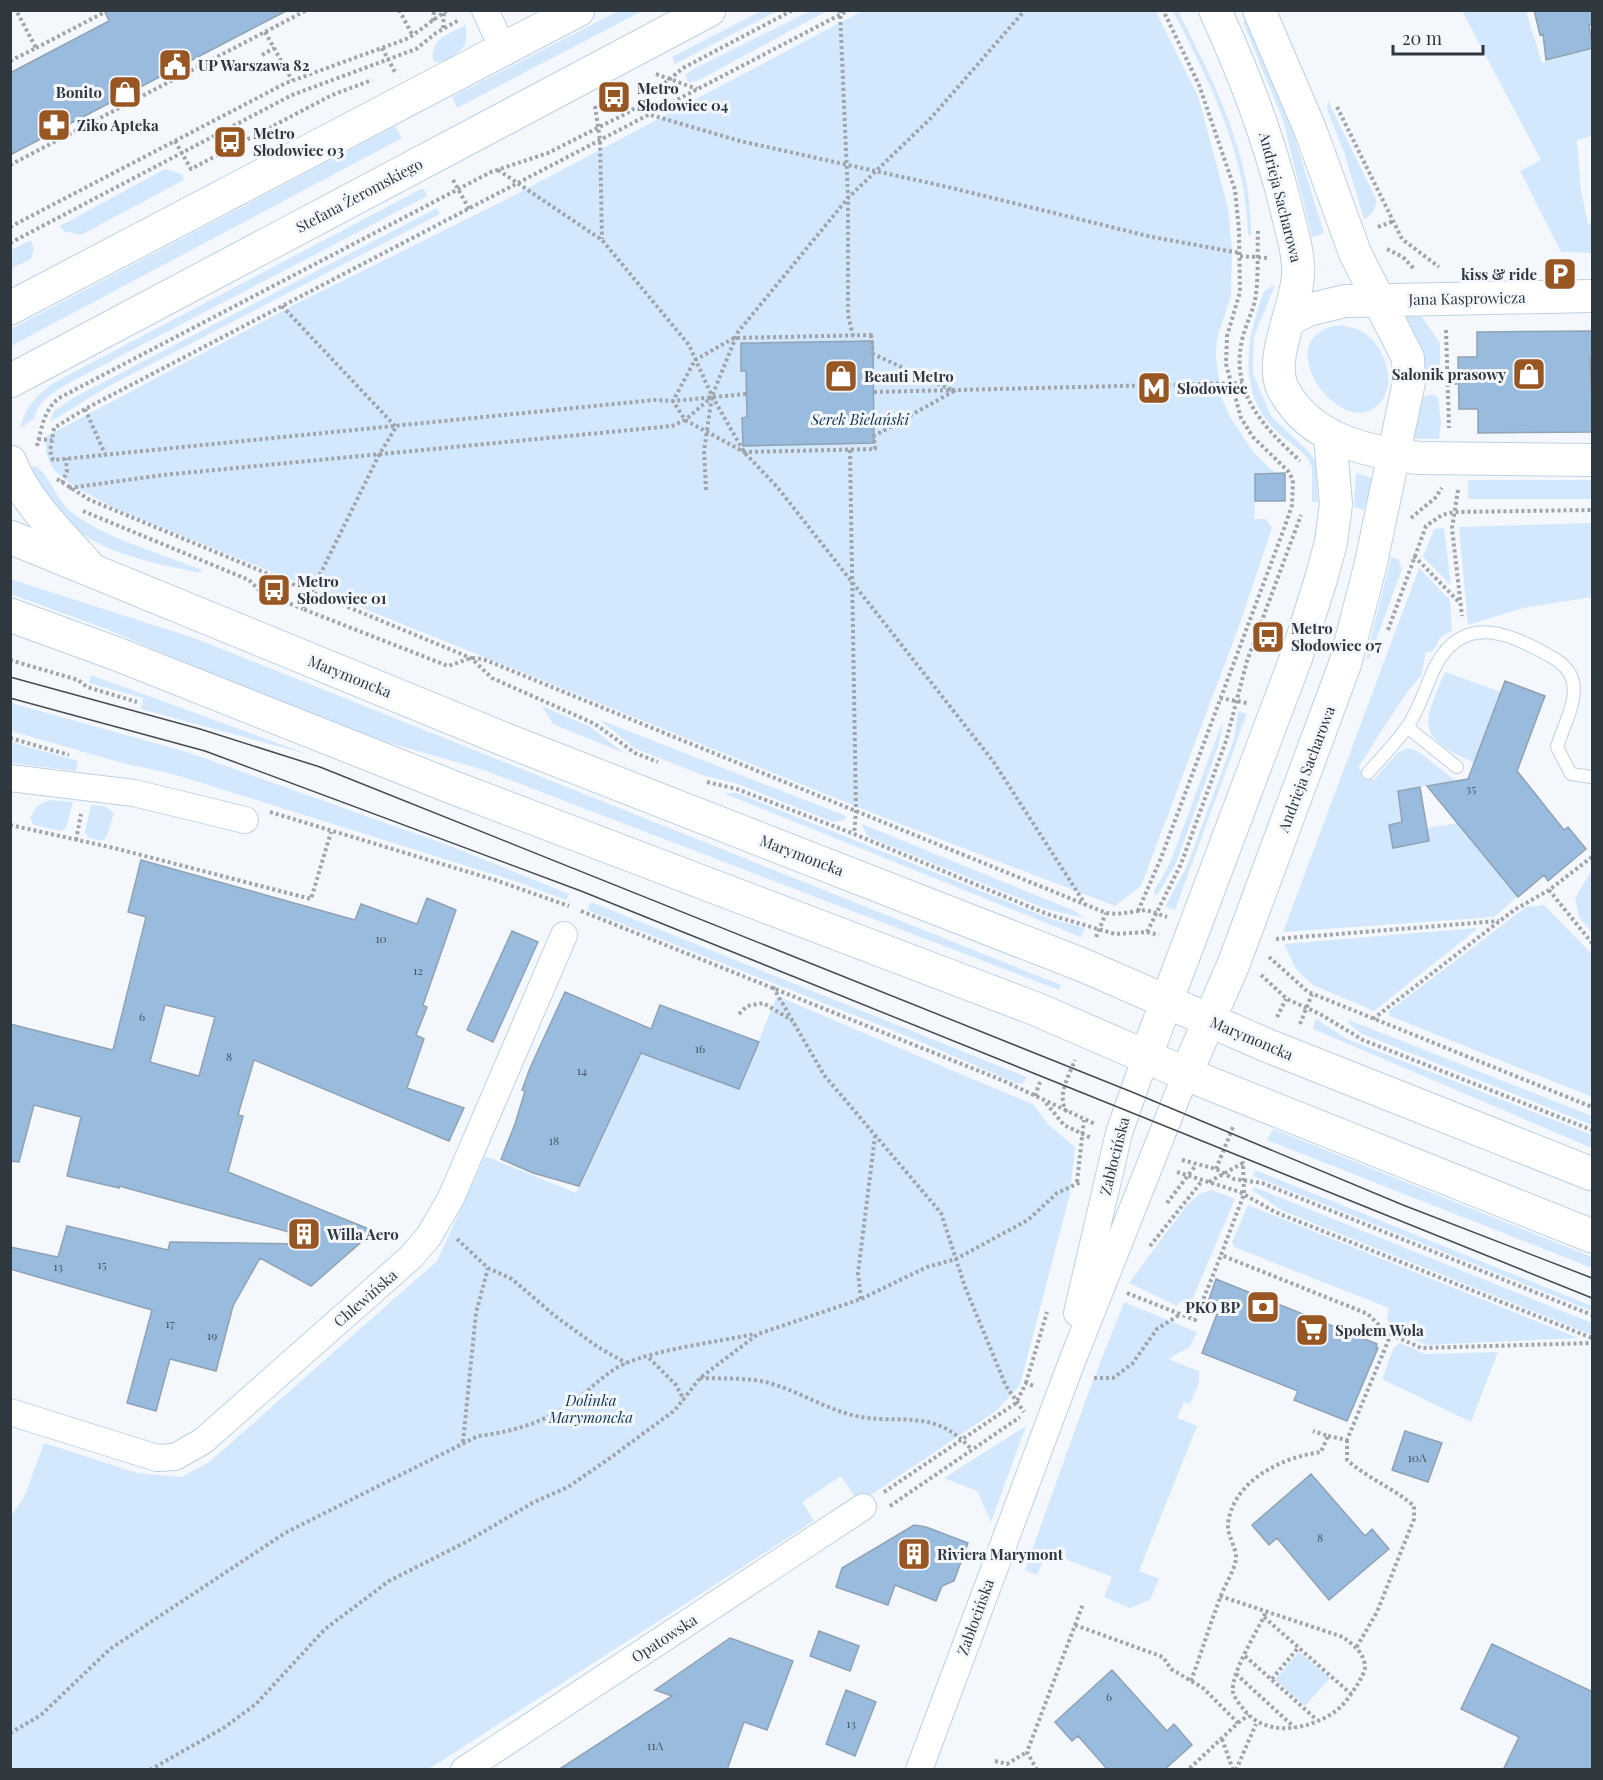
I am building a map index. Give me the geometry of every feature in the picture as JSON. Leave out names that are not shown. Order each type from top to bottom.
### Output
[{"type":"main road","points":[[10,308],[504,51],[578,10]]},
{"type":"main road","name":"Stefana Żeromskiego","points":[[23,374],[709,10]]},
{"type":"main road","points":[[10,405],[21,385],[23,374]]},
{"type":"main road","points":[[24,457],[18,479],[42,514],[94,572]]},
{"type":"main road","name":"Marymoncka","points":[[10,537],[506,740],[1085,966],[1277,1050],[1593,1174]]},
{"type":"main road","points":[[10,615],[117,654],[468,794],[1036,1009],[1186,1074],[1593,1236]]},
{"type":"street","name":"Andrieja Sacharowa","points":[[1215,10],[1240,65],[1271,146],[1297,253],[1298,290],[1289,320]]},
{"type":"street","points":[[1259,10],[1311,129],[1348,236],[1377,300],[1408,358],[1409,382],[1394,455]]},
{"type":"street","points":[[476,13],[504,51]]},
{"type":"street","name":"Jana Kasprowicza","points":[[1377,300],[1593,296]]},
{"type":"street","points":[[1377,300],[1327,304],[1308,310],[1289,320],[1279,363],[1282,387],[1304,416],[1330,437],[1359,448],[1419,458],[1593,460]]},
{"type":"street","points":[[1146,1056],[1296,658],[1321,579],[1331,542],[1336,504],[1330,437]]},
{"type":"street","name":"Andrieja Sacharowa","points":[[1186,1074],[1234,963],[1345,664],[1370,567],[1394,455]]},
{"type":"street","points":[[10,778],[134,793],[256,815]]},
{"type":"street","name":"Chlewińska","points":[[10,1412],[157,1458],[175,1457],[203,1441],[411,1257],[429,1236],[451,1198],[569,923]]},
{"type":"street","name":"Zabłocińska","points":[[1079,1371],[1076,1318],[1126,1109],[1146,1056]]},
{"type":"street","name":"Zabłocińska","points":[[919,1770],[1060,1395],[1079,1371],[1186,1074]]},
{"type":"street","name":"Opatowska","points":[[464,1770],[863,1507]]},
{"type":"lane","points":[[1368,772],[1407,727],[1449,644],[1464,636],[1482,631],[1500,632],[1551,656],[1571,670],[1576,690],[1557,747],[1571,774],[1593,777]]},
{"type":"lane","points":[[1407,727],[1457,767]]},
{"type":"path","points":[[16,10],[36,48]]},
{"type":"path","points":[[10,165],[307,10]]},
{"type":"path","points":[[399,10],[413,36]]},
{"type":"path","points":[[433,21],[434,10]]},
{"type":"path","points":[[24,457],[45,415],[59,398],[458,189],[498,170],[548,153],[598,128],[641,104],[668,79],[794,10]]},
{"type":"path","points":[[746,394],[673,401],[654,400],[53,460],[50,451],[54,428],[85,409],[849,10]]},
{"type":"path","points":[[706,490],[704,451],[712,396],[734,338],[848,198],[931,118],[1025,10]]},
{"type":"path","points":[[1138,911],[1161,858],[1292,505],[1294,487],[1291,476],[1247,427],[1229,383],[1226,343],[1239,297],[1238,212],[1229,169],[1199,85],[1163,10]]},
{"type":"path","points":[[10,227],[292,80],[413,36],[445,11]]},
{"type":"path","points":[[443,28],[445,11]]},
{"type":"path","points":[[10,61],[105,12]]},
{"type":"path","points":[[10,243],[305,89],[416,49],[443,28],[476,13]]},
{"type":"path","points":[[840,13],[848,198],[848,315],[853,336]]},
{"type":"path","points":[[265,32],[292,80]]},
{"type":"path","points":[[262,55],[274,48]]},
{"type":"path","points":[[382,48],[400,80]]},
{"type":"path","points":[[385,74],[395,71]]},
{"type":"path","points":[[645,79],[655,74],[698,89]]},
{"type":"path","points":[[175,141],[191,169],[332,95],[376,78]]},
{"type":"path","points":[[1332,96],[1402,239],[1441,269]]},
{"type":"path","points":[[602,240],[600,140],[594,105],[604,100]]},
{"type":"path","points":[[650,114],[740,141],[1152,237],[1257,258],[1278,258]]},
{"type":"path","points":[[498,170],[602,240],[689,345],[712,396],[744,452],[778,488],[993,761],[1086,905]]},
{"type":"path","points":[[449,171],[469,209]]},
{"type":"path","points":[[1258,219],[1255,300],[1242,340],[1239,359],[1244,383],[1258,419],[1303,466]]},
{"type":"path","points":[[1379,248],[1397,253],[1417,273]]},
{"type":"path","points":[[282,306],[396,427]]},
{"type":"path","points":[[1446,334],[1450,426]]},
{"type":"path","points":[[673,401],[695,360],[734,338],[872,335],[873,354],[954,391]]},
{"type":"path","points":[[874,392],[1244,383]]},
{"type":"path","points":[[1448,383],[1459,383]]},
{"type":"path","points":[[673,401],[685,420],[744,452],[850,450],[875,449],[874,436],[954,391]]},
{"type":"path","points":[[68,488],[164,475],[672,426],[685,420],[712,396]]},
{"type":"path","points":[[85,409],[105,454]]},
{"type":"path","points":[[303,609],[378,455],[396,427]]},
{"type":"path","points":[[850,450],[856,812],[854,834]]},
{"type":"path","points":[[59,493],[67,472],[66,458]]},
{"type":"path","points":[[1405,520],[1418,514],[1438,495],[1444,477]]},
{"type":"path","points":[[55,478],[68,488],[110,509],[311,590],[471,658],[483,659],[1106,913],[1138,911],[1155,913],[1174,920]]},
{"type":"path","points":[[1458,489],[1452,528],[1464,636]]},
{"type":"path","points":[[73,506],[249,580],[261,592],[448,666],[471,658]]},
{"type":"path","points":[[1147,932],[1185,853],[1226,741],[1247,661],[1304,508]]},
{"type":"path","points":[[1418,544],[1423,532],[1431,522],[1442,515],[1454,512],[1593,510]]},
{"type":"path","points":[[1414,556],[1460,603]]},
{"type":"path","points":[[471,658],[492,678],[595,724],[634,753],[665,765]]},
{"type":"path","points":[[10,660],[78,680],[87,687],[137,702]]},
{"type":"path","points":[[10,738],[76,756]]},
{"type":"path","points":[[705,781],[737,789],[854,834],[1047,914],[1115,934],[1147,932],[1163,936]]},
{"type":"path","points":[[76,840],[82,810]]},
{"type":"path","points":[[256,815],[331,832],[495,880],[590,914],[772,986],[1035,1096],[1102,1127]]},
{"type":"path","points":[[10,825],[311,899],[331,832]]},
{"type":"path","points":[[1373,1019],[1499,921],[1549,890],[1593,857]]},
{"type":"path","points":[[1549,890],[1593,943]]},
{"type":"path","points":[[560,903],[569,923],[590,914]]},
{"type":"path","points":[[1093,946],[1106,913]]},
{"type":"path","points":[[1273,939],[1499,921]]},
{"type":"path","points":[[1262,953],[1312,994],[1593,1107]]},
{"type":"path","points":[[1254,971],[1286,999],[1364,1040],[1593,1130]]},
{"type":"path","points":[[772,986],[824,1075],[941,1213],[956,1259],[1006,1386],[1025,1413]]},
{"type":"path","points":[[1299,1027],[1312,994]]},
{"type":"path","points":[[1277,1018],[1286,999]]},
{"type":"path","points":[[739,1014],[747,1006],[763,1004],[793,1022]]},
{"type":"path","points":[[1067,1112],[1062,1097],[1075,1062]]},
{"type":"path","points":[[1035,1096],[1040,1082]]},
{"type":"path","points":[[1044,1101],[1068,1128],[1096,1140]]},
{"type":"path","points":[[1216,1169],[1234,1125]]},
{"type":"path","points":[[861,1299],[858,1273],[876,1136]]},
{"type":"path","points":[[1179,1158],[1216,1169],[1224,1174],[1262,1183],[1593,1315]]},
{"type":"path","points":[[1125,1292],[1195,1320],[1244,1194],[1243,1163],[1209,1182]]},
{"type":"path","points":[[1173,1170],[1244,1194],[1275,1212],[1593,1340]]},
{"type":"path","points":[[10,1733],[40,1715],[110,1649],[285,1533],[478,1436],[506,1432],[534,1423],[576,1400],[603,1376],[626,1364],[758,1334],[861,1299],[927,1267],[956,1259],[1028,1220],[1057,1193],[1076,1182],[1089,1182]]},
{"type":"path","points":[[454,1236],[488,1268],[512,1279],[555,1316],[626,1364]]},
{"type":"path","points":[[1221,1255],[1368,1314],[1391,1334],[1421,1348],[1593,1340]]},
{"type":"path","points":[[463,1443],[476,1313],[488,1268]]},
{"type":"path","points":[[1079,1371],[1113,1378],[1132,1364],[1157,1329],[1179,1315]]},
{"type":"path","points":[[150,1770],[225,1727],[256,1704],[326,1629],[389,1581],[466,1542],[534,1502],[568,1487],[675,1410],[700,1378],[758,1334]]},
{"type":"path","points":[[1356,1648],[1377,1612],[1414,1519],[1414,1506],[1399,1493],[1365,1476],[1347,1460],[1347,1440],[1391,1334]]},
{"type":"path","points":[[648,1358],[676,1385],[684,1400]]},
{"type":"path","points":[[700,1378],[767,1382],[846,1414],[873,1418],[911,1418],[939,1424],[962,1439],[972,1450]]},
{"type":"path","points":[[863,1507],[1016,1403],[1026,1383],[1060,1395]]},
{"type":"path","points":[[1313,1431],[1347,1440]]},
{"type":"path","points":[[1191,1681],[1220,1596],[1236,1558],[1228,1535],[1228,1520],[1246,1488],[1256,1477],[1305,1454],[1320,1452],[1328,1436]]},
{"type":"path","points":[[1220,1596],[1265,1615],[1343,1637],[1356,1648],[1364,1660],[1365,1670],[1351,1694],[1333,1713],[1294,1727],[1266,1727],[1256,1723],[1233,1692],[1236,1674],[1265,1615]]},
{"type":"path","points":[[994,1761],[1007,1764],[1028,1752],[1083,1604]]},
{"type":"path","points":[[1265,1615],[1298,1648],[1351,1694]]},
{"type":"path","points":[[1075,1625],[1163,1657],[1171,1669],[1218,1701],[1239,1723]]},
{"type":"path","points":[[1272,1679],[1298,1648]]},
{"type":"path","points":[[1245,1656],[1317,1720]]},
{"type":"path","points":[[1236,1674],[1294,1727]]},
{"type":"path","points":[[1188,1770],[1249,1715]]},
{"type":"path","points":[[1234,1770],[1256,1723]]},
{"type":"path","points":[[1222,1738],[1234,1770]]},
{"type":"path","points":[[1028,1752],[1037,1770]]},
{"type":"green space","points":[[620,10],[642,11],[457,108],[452,97]]},
{"type":"green space","name":"Serek Bielański","points":[[1155,10],[1198,96],[1228,207],[1232,250],[1231,296],[1217,339],[1216,356],[1221,395],[1229,415],[1254,453],[1276,474],[1285,475],[1285,501],[1255,501],[1254,519],[1266,519],[1272,528],[1238,629],[1141,886],[1115,906],[885,818],[113,508],[77,488],[56,472],[49,462],[46,450],[47,436],[292,306],[505,200],[862,11]]},
{"type":"green space","points":[[761,11],[777,11],[675,64],[672,57]]},
{"type":"green space","points":[[810,11],[827,11],[697,81],[688,82],[685,75],[692,70]]},
{"type":"green space","points":[[1173,11],[1178,11],[1204,64],[1238,148],[1250,206],[1251,236],[1248,235],[1241,176],[1224,119]]},
{"type":"green space","points":[[1462,11],[1526,11],[1542,63],[1592,48],[1592,136],[1577,140],[1581,190],[1588,224],[1592,223],[1592,253],[1561,252],[1520,171],[1541,160]]},
{"type":"green space","points":[[1246,20],[1283,100],[1324,233],[1312,237],[1283,120],[1243,22]]},
{"type":"green space","points":[[466,25],[466,44],[463,48],[448,59],[434,62],[434,48],[441,38]]},
{"type":"green space","points":[[1328,101],[1376,199],[1373,211],[1364,219],[1344,152],[1327,109]]},
{"type":"green space","points":[[395,126],[402,138],[11,346],[11,329]]},
{"type":"green space","points":[[165,169],[182,174],[184,180],[81,235],[64,231],[60,226]]},
{"type":"green space","points":[[423,188],[427,196],[57,390],[39,407],[34,419],[20,428],[25,413],[33,402],[55,382]]},
{"type":"green space","points":[[437,208],[440,214],[111,385],[50,422],[54,411],[73,398]]},
{"type":"green space","points":[[31,240],[34,249],[31,259],[11,269],[11,250]]},
{"type":"green space","points":[[1275,285],[1254,337],[1253,373],[1271,416],[1310,453],[1316,462],[1318,502],[1312,502],[1312,467],[1308,459],[1274,429],[1262,413],[1254,397],[1250,380],[1248,362],[1253,326],[1264,291]]},
{"type":"green space","points":[[1404,316],[1422,317],[1440,343],[1440,367],[1433,374],[1425,369],[1420,346]]},
{"type":"green space","points":[[1341,325],[1360,331],[1371,338],[1383,356],[1387,367],[1387,389],[1383,399],[1376,407],[1360,413],[1343,409],[1328,397],[1315,381],[1308,363],[1309,346],[1319,332]]},
{"type":"green space","points":[[1432,394],[1438,397],[1441,423],[1439,439],[1408,439],[1422,397]]},
{"type":"green space","points":[[36,466],[46,476],[65,506],[83,520],[115,537],[202,570],[201,573],[167,566],[113,550],[82,533],[58,511],[27,468]]},
{"type":"green space","points":[[1356,473],[1373,478],[1364,510],[1354,507]]},
{"type":"green space","points":[[1468,480],[1592,480],[1592,499],[1468,499]]},
{"type":"green space","points":[[1592,523],[1592,597],[1523,608],[1468,625],[1459,527]]},
{"type":"green space","points":[[1444,528],[1451,585],[1423,557],[1434,529]]},
{"type":"green space","points":[[1391,557],[1398,559],[1402,569],[1369,659],[1366,658]]},
{"type":"green space","points":[[1419,568],[1450,600],[1452,630],[1441,637],[1432,652],[1426,652],[1421,677],[1399,704],[1358,768],[1374,780],[1397,753],[1408,748],[1419,752],[1456,781],[1398,791],[1402,822],[1393,847],[1429,841],[1426,828],[1460,823],[1518,896],[1494,917],[1283,932]]},
{"type":"green space","points":[[10,579],[197,639],[1061,985],[1059,990],[481,769],[347,731],[106,629],[11,594]]},
{"type":"green space","points":[[1445,672],[1501,692],[1475,763],[1442,745],[1433,737],[1429,728],[1432,705]]},
{"type":"green space","points":[[91,675],[307,754],[141,709],[143,698],[89,683]]},
{"type":"green space","points":[[11,703],[187,752],[453,847],[569,894],[566,900],[518,882],[173,774],[122,763],[11,731]]},
{"type":"green space","points":[[542,706],[589,726],[624,753],[553,724]]},
{"type":"green space","points":[[1238,711],[1247,714],[1175,910],[1165,907],[1187,866],[1234,739]]},
{"type":"green space","points":[[600,720],[846,816],[844,820],[833,822],[735,783],[705,776],[634,748]]},
{"type":"green space","points":[[1223,720],[1219,744],[1176,863],[1156,897],[1154,891],[1170,863]]},
{"type":"green space","points":[[11,742],[78,761],[76,771],[11,763]]},
{"type":"green space","points":[[723,793],[737,793],[1051,919],[1085,928],[1081,937]]},
{"type":"green space","points":[[49,800],[73,802],[66,828],[62,831],[34,825],[30,818],[37,806]]},
{"type":"green space","points":[[91,805],[104,806],[114,813],[107,836],[102,841],[89,838],[85,832]]},
{"type":"green space","points":[[862,824],[1075,911],[1084,918],[1046,909],[871,838],[866,834]]},
{"type":"green space","points":[[1592,870],[1592,933],[1579,917],[1575,898]]},
{"type":"green space","points":[[591,902],[1027,1077],[1023,1084],[1016,1083],[897,1032],[587,910]]},
{"type":"green space","points":[[1544,905],[1592,954],[1592,1097],[1390,1016],[1389,1011],[1526,907]]},
{"type":"green space","points":[[1476,928],[1374,1011],[1313,985],[1296,969],[1284,944]]},
{"type":"green space","name":"Dolinka Marymoncka","points":[[777,996],[1034,1105],[1048,1124],[1075,1147],[1070,1194],[1020,1385],[996,1411],[859,1503],[841,1476],[802,1502],[814,1521],[429,1769],[11,1770],[11,1516],[25,1495],[44,1443],[137,1473],[181,1477],[208,1463],[437,1261],[485,1156],[576,1193],[641,1053],[739,1089]]},
{"type":"green space","points":[[1316,1019],[1347,1039],[1592,1135],[1592,1148],[1313,1029]]},
{"type":"green space","points":[[1349,1020],[1592,1116],[1592,1125],[1360,1033],[1348,1023]]},
{"type":"green space","points":[[1273,1129],[1592,1257],[1592,1268],[1267,1140]]},
{"type":"green space","points":[[1255,1170],[1592,1306],[1592,1311],[1253,1176]]},
{"type":"green space","points":[[1254,1187],[1592,1323],[1592,1335],[1283,1211],[1252,1190]]},
{"type":"green space","points":[[1212,1190],[1235,1199],[1190,1305],[1180,1301],[1177,1306],[1129,1283],[1186,1206],[1199,1194]]},
{"type":"green space","points":[[1248,1205],[1578,1338],[1426,1345],[1391,1328],[1387,1319],[1389,1308],[1234,1247],[1232,1242]]},
{"type":"green space","points":[[1124,1302],[1197,1332],[1190,1347],[1168,1359],[1199,1371],[1199,1383],[1190,1404],[1184,1402],[1177,1418],[1197,1426],[1139,1571],[1159,1579],[1150,1600],[1130,1608],[1104,1597],[1112,1577],[1047,1552],[1037,1575],[1025,1570],[1086,1399]]},
{"type":"green space","points":[[1401,1343],[1425,1354],[1498,1352],[1471,1422],[1382,1379],[1394,1347]]},
{"type":"green space","points":[[1026,1426],[991,1522],[977,1491],[944,1478]]},
{"type":"green space","points":[[1299,1652],[1330,1678],[1305,1706],[1275,1680]]},
{"type":"building","points":[[104,10],[288,10],[10,155],[10,73],[109,21]]},
{"type":"building","points":[[1534,10],[1593,10],[1593,25],[1589,25],[1593,48],[1546,60],[1543,34],[1540,35]]},
{"type":"building","points":[[1593,331],[1593,356],[1590,356],[1593,432],[1478,433],[1478,409],[1459,409],[1458,357],[1477,357],[1477,332]]},
{"type":"building","points":[[873,341],[874,443],[743,446],[742,418],[747,417],[746,371],[741,371],[741,343]]},
{"type":"building","points":[[1285,473],[1285,501],[1255,501],[1255,474]]},
{"type":"building","points":[[1505,681],[1545,696],[1517,771],[1564,830],[1568,827],[1586,849],[1548,881],[1544,875],[1518,897],[1427,786],[1468,779]]},
{"type":"building","points":[[1420,787],[1429,841],[1393,848],[1389,825],[1402,822],[1398,791]]},
{"type":"building","points":[[141,860],[355,920],[361,904],[417,924],[427,898],[456,910],[423,1005],[427,1007],[416,1035],[424,1039],[407,1088],[464,1108],[449,1141],[254,1060],[238,1115],[243,1116],[228,1172],[374,1231],[311,1286],[260,1258],[233,1306],[216,1371],[170,1359],[156,1411],[127,1403],[152,1310],[10,1269],[10,1247],[58,1257],[67,1226],[168,1250],[170,1242],[310,1244],[311,1238],[119,1186],[119,1188],[67,1176],[81,1117],[34,1105],[19,1162],[10,1161],[10,1024],[113,1050],[146,917],[128,912]],"holes":[[[165,1005],[215,1017],[199,1076],[150,1062]]]},
{"type":"building","points":[[512,931],[538,942],[493,1042],[467,1030]]},
{"type":"building","points":[[565,992],[651,1029],[660,1005],[759,1042],[739,1089],[641,1053],[579,1186],[533,1173],[501,1159],[515,1124],[525,1091],[522,1090],[530,1068]]},
{"type":"building","points":[[1216,1279],[1377,1344],[1376,1348],[1378,1348],[1347,1421],[1294,1400],[1298,1391],[1202,1353],[1220,1306],[1208,1302]]},
{"type":"building","points":[[1405,1431],[1442,1443],[1428,1482],[1392,1470]]},
{"type":"building","points":[[1311,1474],[1365,1536],[1372,1529],[1389,1549],[1329,1600],[1277,1538],[1269,1545],[1252,1525]]},
{"type":"building","name":"Riviera Marymont","points":[[914,1525],[926,1527],[968,1543],[954,1581],[942,1586],[936,1601],[895,1585],[888,1605],[836,1587],[842,1568]]},
{"type":"building","points":[[819,1631],[859,1646],[850,1671],[810,1656]]},
{"type":"building","points":[[730,1638],[793,1661],[767,1730],[744,1722],[727,1770],[558,1770],[672,1696],[655,1690]]},
{"type":"building","points":[[1492,1644],[1593,1692],[1593,1770],[1503,1770],[1519,1737],[1461,1709]]},
{"type":"building","points":[[1112,1670],[1167,1731],[1174,1724],[1192,1745],[1164,1770],[1108,1770],[1078,1736],[1072,1741],[1055,1722]]},
{"type":"building","points":[[846,1690],[876,1702],[855,1756],[826,1744]]},
{"type":"tram line","points":[[10,677],[200,729],[320,767],[1132,1092],[1403,1205],[1592,1278]]},
{"type":"tram line","points":[[10,698],[205,751],[581,891],[1592,1298]]},
{"type":"place","name":"UP Warszawa 82","points":[[175,65]]},
{"type":"place","name":"Bonito","points":[[125,92]]},
{"type":"place","name":"Metro Słodowiec 04","points":[[614,97]]},
{"type":"place","name":"Ziko Apteka","points":[[54,125]]},
{"type":"place","name":"Metro Słodowiec 03","points":[[230,142]]},
{"type":"place","name":"kiss & ride","points":[[1560,274]]},
{"type":"place","name":"Salonik prasowy","points":[[1529,374]]},
{"type":"place","name":"Beauti Metro","points":[[841,376]]},
{"type":"place","name":"Słodowiec","points":[[1154,388]]},
{"type":"place","name":"Metro Słodowiec 01","points":[[274,590]]},
{"type":"place","name":"Metro Słodowiec 07","points":[[1268,637]]},
{"type":"place","name":"Willa Aero","points":[[304,1234]]},
{"type":"place","name":"PKO BP","points":[[1263,1307]]},
{"type":"place","name":"Społem Wola","points":[[1312,1330]]},
{"type":"place","name":"Riviera Marymont","points":[[914,1554]]}]
